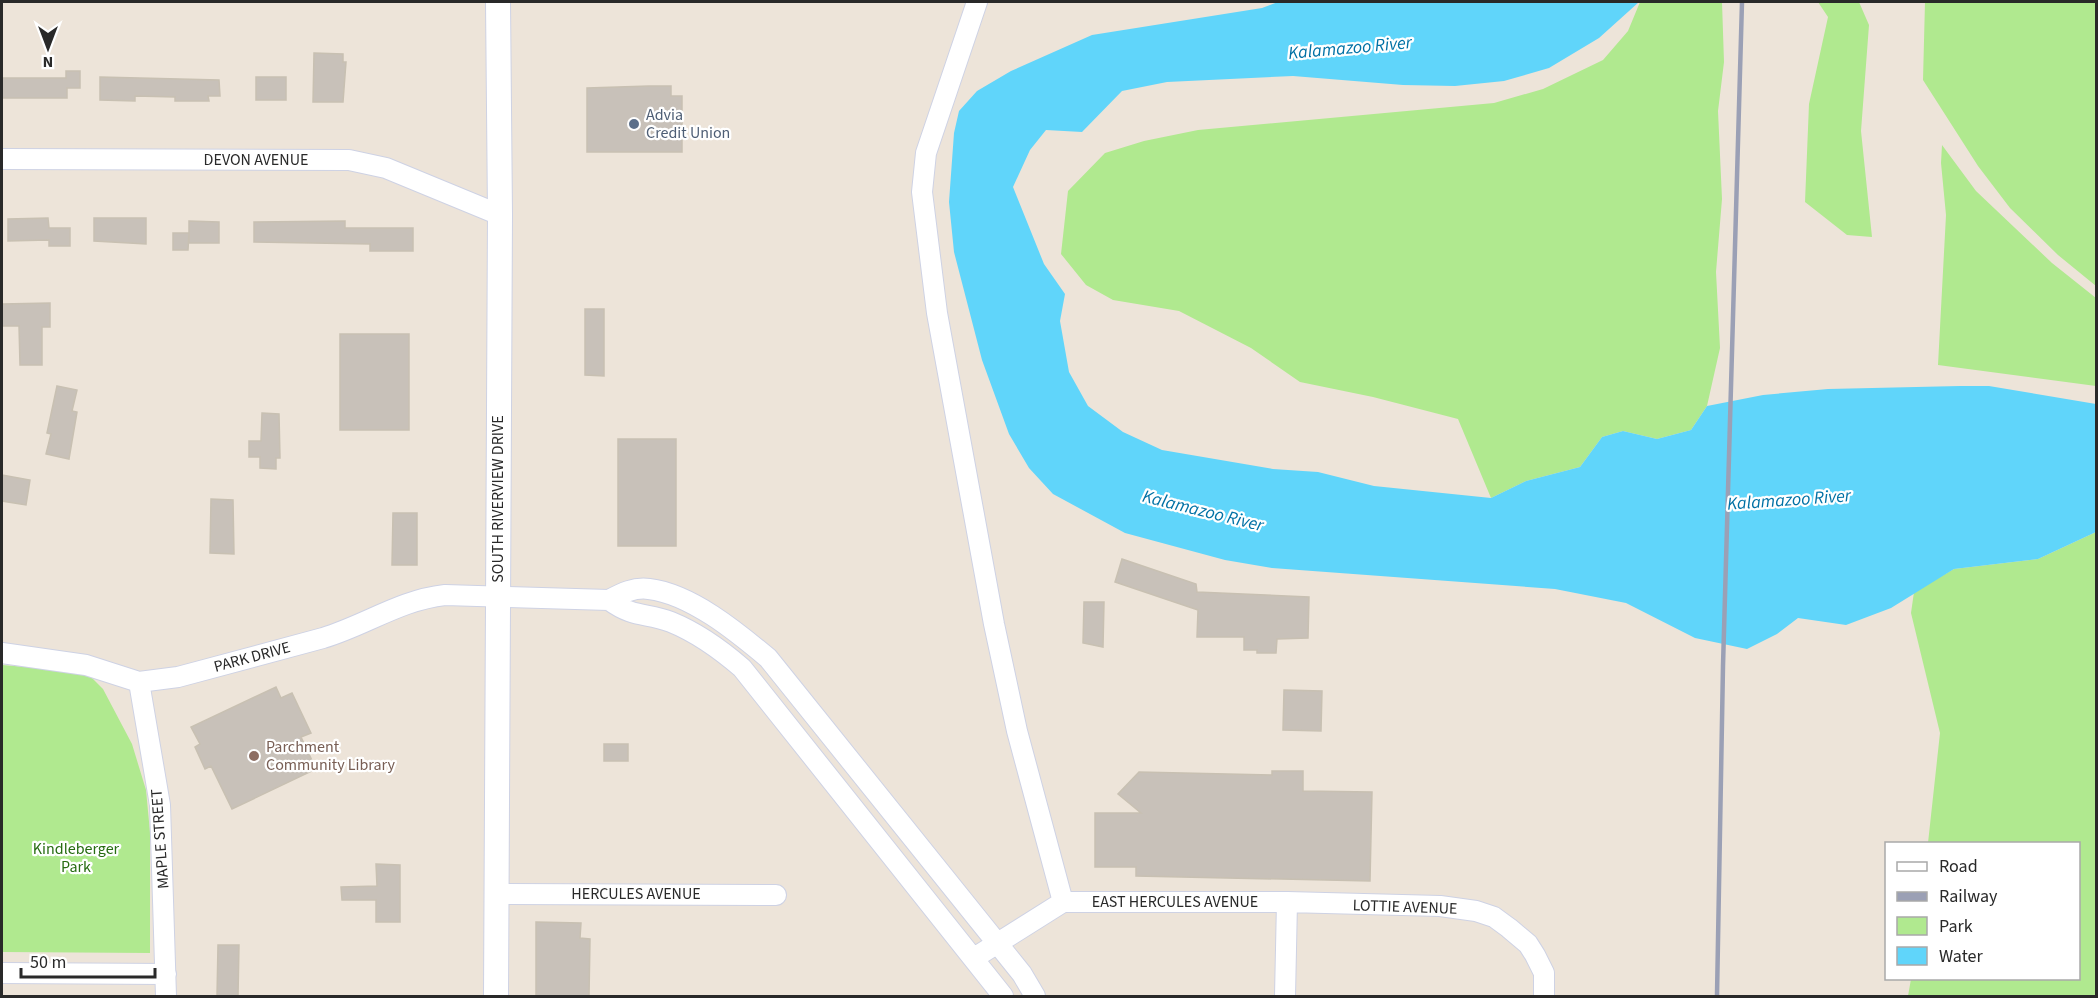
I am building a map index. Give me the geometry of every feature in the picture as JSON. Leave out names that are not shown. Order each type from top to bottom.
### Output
[{"type":"street","name":"SOUTH RIVERVIEW DRIVE","points":[[496,996],[500,214],[498,2]]},
{"type":"street","points":[[974,958],[1063,902],[1017,731],[991,612],[937,313],[922,192],[926,153],[977,2]]},
{"type":"street","name":"DEVON AVENUE","points":[[2,159],[349,160],[386,168],[500,214]]},
{"type":"street","points":[[1004,996],[742,668],[719,648],[696,635],[668,621],[625,611],[609,600],[628,590],[648,589],[669,594],[728,624],[768,658],[1022,974],[1035,996]]},
{"type":"street","name":"PARK DRIVE","points":[[2,653],[86,665],[139,682],[178,677],[333,635],[410,601],[445,595],[609,600]]},
{"type":"street","name":"MAPLE STREET","points":[[139,682],[160,806],[166,996]]},
{"type":"street","name":"HERCULES AVENUE","points":[[496,894],[776,895]]},
{"type":"street","name":"EAST HERCULES AVENUE","points":[[1063,902],[1287,902]]},
{"type":"street","points":[[1285,996],[1287,902]]},
{"type":"street","name":"LOTTIE AVENUE","points":[[1287,902],[1440,906],[1485,914],[1509,928],[1528,944],[1544,973],[1544,996]]},
{"type":"street","points":[[2,973],[166,974]]},
{"type":"green space","points":[[1640,2],[1722,2],[1724,62],[1718,111],[1722,199],[1716,272],[1720,348],[1707,406],[1691,430],[1657,439],[1623,431],[1602,437],[1580,467],[1526,481],[1491,498],[1458,419],[1373,397],[1300,382],[1251,348],[1179,311],[1113,300],[1086,285],[1061,254],[1068,191],[1105,153],[1144,141],[1198,130],[1494,103],[1543,89],[1603,60],[1628,31]]},
{"type":"green space","points":[[1818,2],[1859,2],[1869,25],[1861,131],[1872,237],[1847,235],[1805,202],[1809,104],[1828,17]]},
{"type":"green space","points":[[1925,2],[2096,2],[2096,286],[2058,255],[2010,208],[1978,166],[1923,80]]},
{"type":"green space","points":[[1942,145],[1976,191],[2052,263],[2096,298],[2096,386],[1938,365],[1946,215],[1941,163]]},
{"type":"green space","points":[[2096,532],[2096,996],[1908,996],[1911,980],[2080,980],[2080,842],[1928,842],[1940,733],[1911,613],[1914,592],[1954,569],[2038,559]]},
{"type":"green space","name":"Kindleberger Park","points":[[2,665],[86,672],[103,689],[132,744],[146,790],[150,832],[150,953],[2,952]]},
{"type":"water","name":"Kalamazoo River","points":[[1278,2],[1639,2],[1599,38],[1549,68],[1504,81],[1455,86],[1403,85],[1293,76],[1167,82],[1122,91],[1082,132],[1046,130],[1030,150],[1013,187],[1044,264],[1065,294],[1060,321],[1069,372],[1088,406],[1123,432],[1162,450],[1273,469],[1318,472],[1374,486],[1491,498],[1526,481],[1580,467],[1602,437],[1623,431],[1657,439],[1691,430],[1707,406],[1763,395],[1828,389],[1989,386],[2096,404],[2096,532],[2038,559],[1954,569],[1891,608],[1846,625],[1798,618],[1777,634],[1747,649],[1695,638],[1626,603],[1555,589],[1272,568],[1225,560],[1125,533],[1053,494],[1029,468],[1009,434],[982,360],[954,252],[949,202],[954,133],[959,111],[977,91],[1011,71],[1092,35],[1262,8]]},
{"type":"building","points":[[314,53],[343,54],[343,62],[346,62],[343,102],[313,102]]},
{"type":"building","points":[[66,71],[80,71],[80,88],[67,88],[67,98],[2,98],[2,78],[66,78]]},
{"type":"building","points":[[100,77],[219,80],[220,96],[208,96],[209,101],[175,101],[175,97],[135,96],[135,101],[100,100]]},
{"type":"building","points":[[256,77],[286,77],[286,100],[256,100]]},
{"type":"building","name":"Advia Credit Union","points":[[671,86],[671,96],[682,96],[682,152],[587,152],[587,88]]},
{"type":"building","points":[[48,218],[49,228],[70,228],[70,246],[49,246],[49,240],[8,241],[8,219]]},
{"type":"building","points":[[94,218],[146,218],[146,244],[94,241]]},
{"type":"building","points":[[189,221],[219,222],[219,243],[189,243]]},
{"type":"building","points":[[345,221],[345,228],[413,228],[413,251],[370,251],[370,244],[254,242],[254,222]]},
{"type":"building","points":[[173,233],[189,233],[188,250],[173,250]]},
{"type":"building","points":[[50,303],[50,327],[42,327],[42,365],[20,365],[19,326],[2,326],[2,304]]},
{"type":"building","points":[[585,309],[604,309],[604,376],[585,375]]},
{"type":"building","points":[[340,334],[409,334],[409,430],[340,430]]},
{"type":"building","points":[[57,386],[77,390],[72,411],[77,412],[69,459],[46,454],[51,434],[47,433]]},
{"type":"building","points":[[262,413],[279,414],[280,458],[276,458],[276,469],[260,468],[260,457],[249,457],[249,441],[261,441]]},
{"type":"building","points":[[618,439],[676,439],[676,546],[618,546]]},
{"type":"building","points":[[2,475],[30,480],[26,505],[2,501]]},
{"type":"building","points":[[211,499],[233,500],[234,554],[210,553]]},
{"type":"building","points":[[393,513],[417,513],[417,565],[392,565]]},
{"type":"building","points":[[1122,559],[1196,584],[1197,592],[1309,597],[1308,638],[1277,639],[1276,653],[1257,653],[1257,650],[1244,650],[1244,637],[1197,637],[1198,610],[1115,582]]},
{"type":"building","points":[[1084,602],[1104,602],[1103,647],[1083,643]]},
{"type":"building","name":"Parchment Community Library","points":[[276,687],[281,698],[292,693],[311,733],[301,737],[316,769],[232,809],[211,766],[205,769],[195,747],[200,744],[191,727]]},
{"type":"building","points":[[1284,690],[1322,691],[1321,731],[1283,730]]},
{"type":"building","points":[[604,744],[628,744],[628,761],[604,761]]},
{"type":"building","points":[[1272,771],[1303,771],[1303,791],[1372,792],[1370,881],[1136,876],[1136,867],[1095,867],[1095,813],[1141,813],[1118,794],[1139,772],[1272,775]]},
{"type":"building","points":[[376,864],[400,865],[400,922],[376,922],[376,900],[342,900],[341,887],[377,886]]},
{"type":"building","points":[[536,922],[581,923],[580,938],[590,939],[589,996],[536,996]]},
{"type":"building","points":[[218,945],[239,945],[238,996],[217,996]]},
{"type":"railway","points":[[1717,996],[1723,666],[1742,2]]},
{"type":"place","name":"Advia Credit Union","points":[[634,124]]},
{"type":"place","name":"Parchment Community Library","points":[[254,756]]}]
